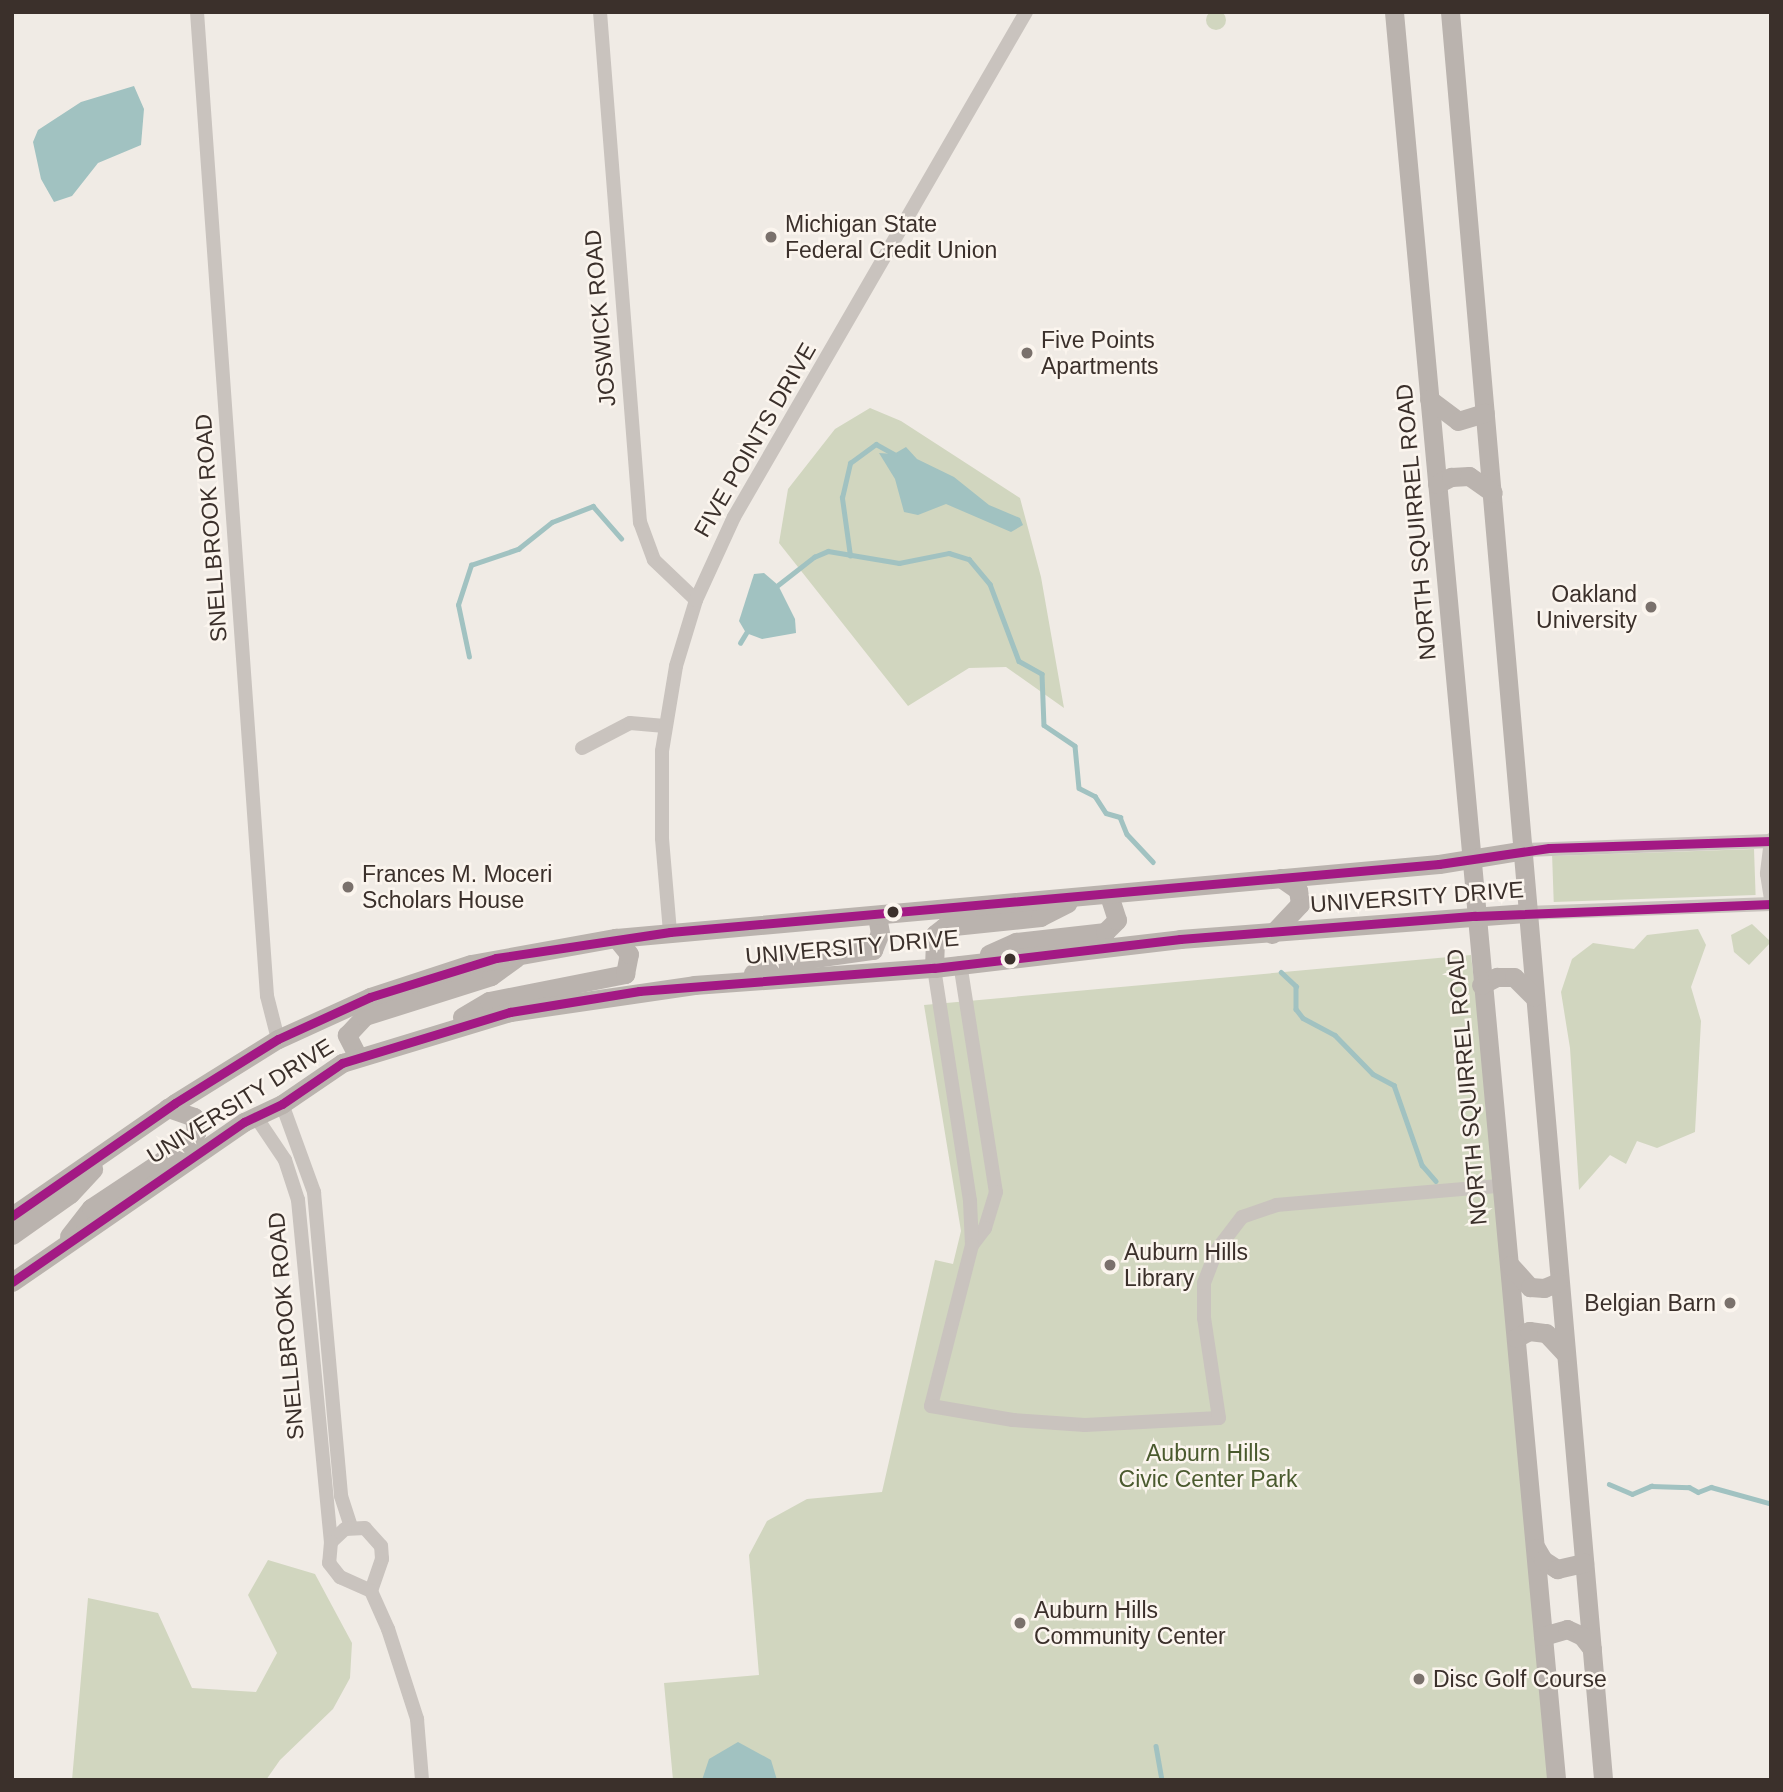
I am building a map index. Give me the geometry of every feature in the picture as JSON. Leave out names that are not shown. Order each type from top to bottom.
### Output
[{"type":"main road","name":"NORTH SQUIRREL ROAD","points":[[1394,12],[1499,1186],[1509,1264],[1556,1780]]},
{"type":"main road","points":[[1450,12],[1525,850],[1527,913],[1603,1780]]},
{"type":"main road","points":[[1429,399],[1458,421],[1485,413]]},
{"type":"main road","points":[[1437,484],[1451,477],[1469,476],[1493,493]]},
{"type":"main road","name":"UNIVERSITY DRIVE","points":[[12,1216],[168,1108],[278,1039],[402,985],[522,953],[670,932],[877,916],[1470,861],[1525,850]]},
{"type":"main road","points":[[1272,934],[1300,904],[1298,890],[1281,878]]},
{"type":"main road","points":[[968,962],[1016,942],[1105,932],[1117,920],[1108,895]]},
{"type":"main road","points":[[934,968],[935,934],[944,927],[1041,917],[1078,898]]},
{"type":"main road","name":"UNIVERSITY DRIVE","points":[[12,1282],[257,1116],[282,1104],[358,1057],[438,1032],[586,998],[729,982],[934,968],[968,962],[1527,913]]},
{"type":"main road","points":[[729,982],[779,963],[873,950],[880,933],[877,916]]},
{"type":"main road","points":[[438,1032],[489,1001],[625,974],[629,954],[616,938]]},
{"type":"main road","points":[[358,1057],[347,1035],[365,1016],[491,976],[522,953]]},
{"type":"main road","points":[[1481,985],[1497,977],[1514,977],[1534,996]]},
{"type":"main road","points":[[58,1251],[91,1208],[186,1145],[196,1133],[194,1117],[168,1108]]},
{"type":"main road","points":[[12,1235],[71,1194],[117,1143]]},
{"type":"main road","points":[[1509,1264],[1530,1287],[1544,1288],[1558,1282]]},
{"type":"main road","points":[[1516,1338],[1529,1331],[1546,1333],[1564,1352]]},
{"type":"main road","points":[[1535,1547],[1543,1560],[1557,1569],[1584,1563]]},
{"type":"main road","points":[[1544,1636],[1567,1629],[1582,1636],[1592,1649]]},
{"type":"street","name":"SNELLBROOK ROAD","points":[[197,12],[267,996],[278,1039]]},
{"type":"street","name":"JOSWICK ROAD","points":[[600,12],[640,522],[654,560],[696,600]]},
{"type":"street","name":"FIVE POINTS DRIVE","points":[[670,932],[661,801],[665,726],[676,666],[696,600],[740,506],[1026,12]]},
{"type":"street","points":[[582,748],[630,723],[665,726]]},
{"type":"street","name":"UNIVERSITY DRIVE","points":[[1525,850],[1771,841]]},
{"type":"street","points":[[1771,841],[1767,874],[1771,898]]},
{"type":"street","name":"UNIVERSITY DRIVE","points":[[1527,913],[1771,904]]},
{"type":"street","points":[[968,962],[972,1051],[996,1192],[985,1228],[972,1245]]},
{"type":"street","points":[[934,968],[970,1201],[972,1245],[931,1406],[1013,1420],[1085,1425],[1219,1418],[1204,1318],[1205,1283],[1216,1251],[1242,1217],[1276,1205],[1499,1186]]},
{"type":"street","points":[[946,1055],[972,1051]]},
{"type":"street","name":"SNELLBROOK ROAD","points":[[282,1104],[314,1192],[341,1496],[351,1527]]},
{"type":"street","name":"SNELLBROOK ROAD","points":[[257,1116],[285,1160],[298,1200],[331,1542]]},
{"type":"street","points":[[371,1591],[336,1573],[329,1563],[331,1542],[351,1527],[370,1531],[381,1546],[382,1559],[371,1591],[410,1689],[422,1780]]},
{"type":"green space","points":[[1216,10],[1223,13],[1226,20],[1223,27],[1216,30],[1209,27],[1206,20],[1209,13]]},
{"type":"green space","points":[[870,408],[901,421],[1020,498],[1041,577],[1064,708],[1006,667],[969,668],[908,706],[779,543],[788,489],[835,429]]},
{"type":"green space","points":[[1754,849],[1756,895],[1554,902],[1552,856]]},
{"type":"green space","points":[[1752,924],[1771,942],[1749,965],[1734,952],[1731,935]]},
{"type":"green space","points":[[1698,929],[1706,945],[1691,987],[1701,1021],[1695,1132],[1657,1148],[1637,1141],[1626,1164],[1610,1155],[1579,1190],[1570,1048],[1561,992],[1572,959],[1593,943],[1634,949],[1647,935]]},
{"type":"green space","name":"Auburn Hills Civic Center Park","points":[[1471,955],[1497,1178],[1550,1780],[673,1780],[664,1683],[759,1675],[749,1555],[767,1521],[807,1499],[882,1492],[935,1260],[953,1264],[961,1231],[924,1005]]},
{"type":"green space","points":[[268,1560],[315,1574],[352,1643],[350,1678],[333,1709],[280,1760],[266,1780],[72,1780],[88,1598],[158,1613],[192,1688],[256,1692],[277,1653],[248,1595]]},
{"type":"water","points":[[134,86],[144,109],[141,145],[98,163],[72,196],[54,202],[41,179],[33,142],[38,130],[81,102]]},
{"type":"water","points":[[906,447],[917,459],[954,477],[989,505],[1020,518],[1023,525],[1011,532],[946,504],[918,515],[904,512],[895,479],[879,453],[894,454]]},
{"type":"water","points":[[764,573],[778,585],[795,619],[796,633],[762,639],[746,633],[739,621],[754,574]]},
{"type":"water","points":[[738,1742],[771,1760],[777,1780],[702,1780],[709,1759]]},
{"type":"waterway","points":[[850,556],[842,498],[850,463],[876,444],[894,454]]},
{"type":"waterway","points":[[469,657],[458,605],[471,565],[518,549],[552,522],[593,506],[621,538]]},
{"type":"waterway","points":[[778,585],[814,557],[828,551],[899,563],[949,553],[969,559],[990,584],[1019,661],[1042,674],[1044,725],[1075,746],[1079,788],[1095,796],[1106,813],[1120,817],[1127,834],[1153,862]]},
{"type":"waterway","points":[[740,643],[746,633]]},
{"type":"waterway","points":[[1281,972],[1296,986],[1296,1009],[1303,1018],[1335,1035],[1373,1074],[1394,1085],[1422,1165],[1436,1181]]},
{"type":"waterway","points":[[1609,1484],[1632,1494],[1651,1486],[1689,1487],[1698,1492],[1711,1487],[1769,1503]]},
{"type":"waterway","points":[[1156,1746],[1162,1780]]},
{"type":"transit line","points":[[12,1216],[175,1103],[278,1039],[370,997],[496,958],[670,932],[1439,864],[1549,848],[1771,841]]},
{"type":"transit line","points":[[12,1282],[244,1122],[282,1104],[342,1063],[510,1012],[639,991],[934,968],[1180,939],[1475,916],[1771,904]]},
{"type":"place","name":"Michigan State Federal Credit Union","points":[[771,237]]},
{"type":"place","name":"Five Points Apartments","points":[[1027,353]]},
{"type":"place","name":"Oakland University","points":[[1651,607]]},
{"type":"place","name":"Frances M. Moceri Scholars House","points":[[348,887]]},
{"type":"place","name":"Auburn Hills Library","points":[[1110,1265]]},
{"type":"place","name":"Belgian Barn","points":[[1730,1303]]},
{"type":"place","name":"Auburn Hills Community Center","points":[[1020,1623]]},
{"type":"place","name":"Disc Golf Course","points":[[1419,1679]]}]
